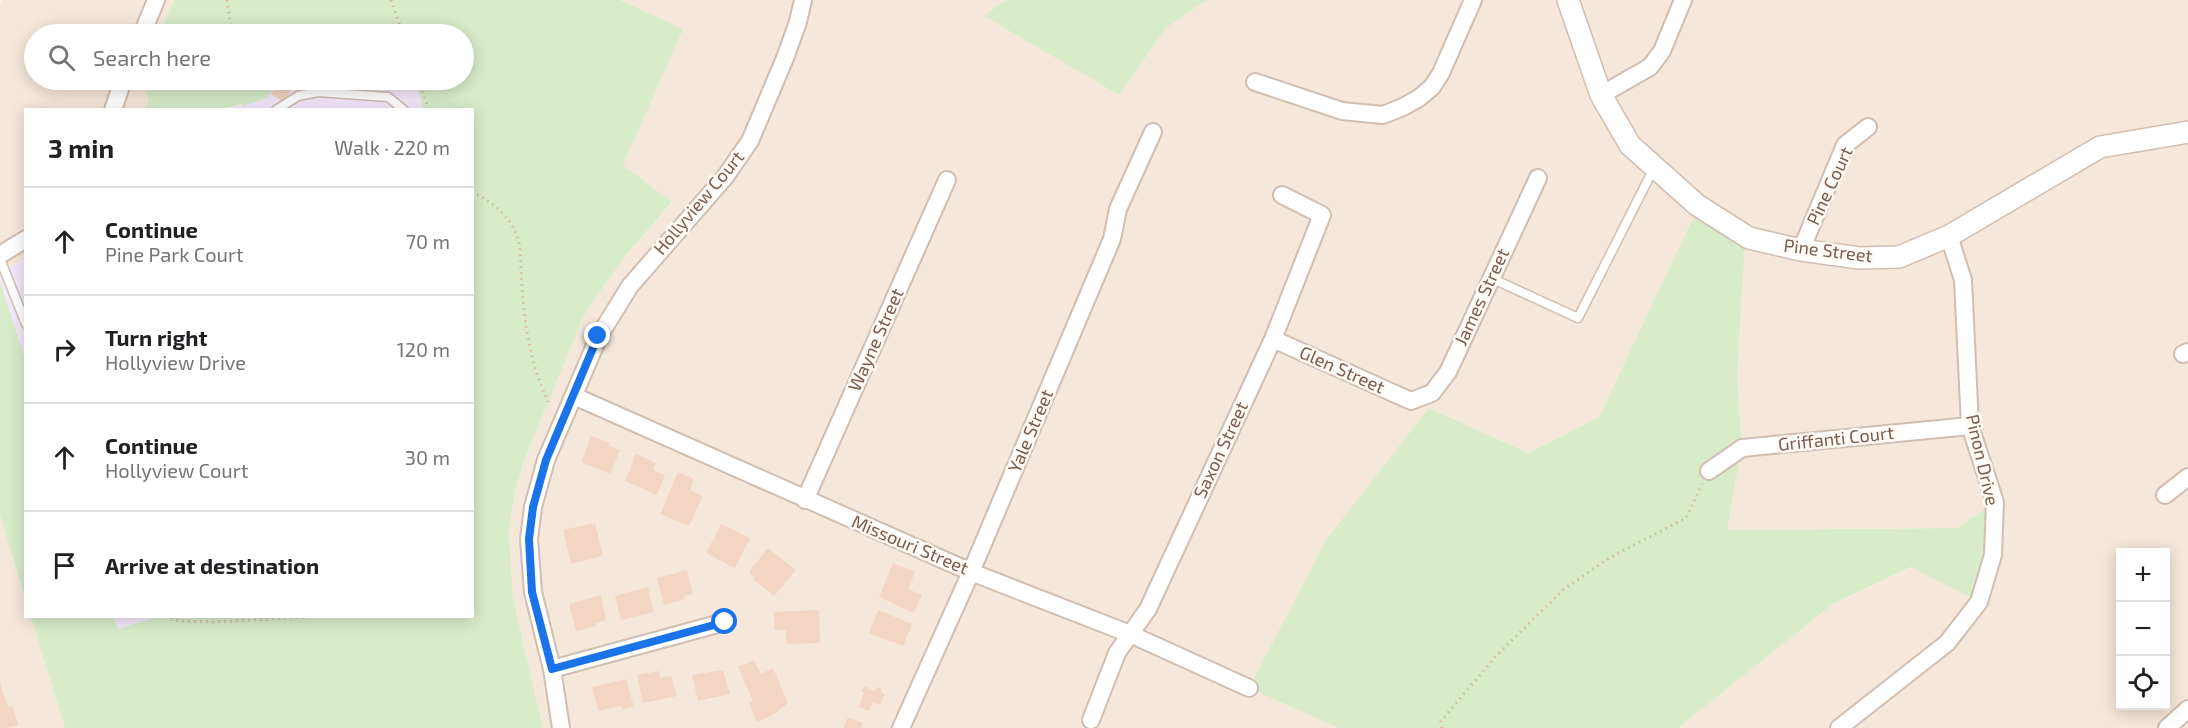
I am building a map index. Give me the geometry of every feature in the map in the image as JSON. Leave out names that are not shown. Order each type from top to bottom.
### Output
[{"type":"street","points":[[146,24],[156,0]]},
{"type":"street","name":"Hollyview Court","points":[[561,728],[552,669],[532,592],[529,539],[533,507],[546,460],[598,336],[630,286],[725,177],[750,141],[798,22],[802,0]]},
{"type":"street","points":[[1254,82],[1342,111],[1383,115],[1419,98],[1432,87],[1442,74],[1473,0]]},
{"type":"street","name":"Pine Street","points":[[1568,0],[1601,95],[1630,145],[1697,205],[1749,238],[1801,250],[1859,258],[1899,257],[1949,236],[2100,147],[2188,132]]},
{"type":"street","points":[[1601,95],[1650,67],[1662,51],[1683,0]]},
{"type":"street","points":[[113,108],[125,90]]},
{"type":"street","name":"Pine Court","points":[[1801,250],[1845,145],[1868,127]]},
{"type":"street","name":"Yale Street","points":[[901,728],[971,572],[1112,239],[1118,208],[1153,132]]},
{"type":"street","name":"James Street","points":[[1411,401],[1432,393],[1448,372],[1538,177]]},
{"type":"street","name":"Wayne Street","points":[[805,500],[947,180]]},
{"type":"street","name":"Saxon Street","points":[[1091,720],[1118,653],[1148,609],[1273,339],[1323,215],[1282,195]]},
{"type":"street","name":"Pinon Drive","points":[[1839,728],[1947,643],[1979,602],[1993,555],[1995,502],[1970,426],[1963,280],[1949,236]]},
{"type":"street","points":[[0,257],[24,241]]},
{"type":"street","name":"Glen Street","points":[[1273,339],[1411,401]]},
{"type":"street","name":"Missouri Street","points":[[574,396],[971,572],[1130,634],[1249,688]]},
{"type":"street","name":"Griffanti Court","points":[[1708,471],[1742,448],[1970,426]]},
{"type":"street","points":[[2165,495],[2188,477]]},
{"type":"street","points":[[552,669],[725,622]]},
{"type":"street","points":[[2167,728],[2188,709]]},
{"type":"lane","points":[[279,108],[298,96],[318,92],[388,97],[403,108]]},
{"type":"lane","points":[[1491,278],[1578,318],[1655,168]]},
{"type":"lane","points":[[0,257],[24,319]]},
{"type":"path","points":[[227,0],[231,24]]},
{"type":"path","points":[[391,0],[399,24]]},
{"type":"path","points":[[422,90],[428,108]]},
{"type":"path","points":[[474,192],[495,205],[508,218],[516,233],[520,246],[526,327],[541,388],[550,405]]},
{"type":"path","points":[[1442,728],[1441,721],[1498,654],[1564,589],[1609,558],[1686,518],[1708,471]]},
{"type":"path","points":[[171,618],[180,621],[215,622],[286,618]]},
{"type":"shaded area","points":[[2,0],[174,0],[164,24],[24,24],[24,90],[146,90],[148,100],[145,108],[24,108],[24,260],[0,273],[0,4]]},
{"type":"shaded area","points":[[620,0],[1006,0],[985,16],[1119,95],[1166,28],[1207,0],[2188,0],[2188,728],[1678,728],[1833,604],[1912,567],[1979,601],[1994,503],[1957,528],[1727,530],[1742,448],[1737,376],[1698,207],[1599,417],[1528,453],[1429,408],[1249,688],[1338,728],[543,728],[513,598],[509,530],[523,463],[585,313],[626,255],[672,203],[623,165],[682,29]]},
{"type":"shaded area","points":[[272,90],[417,90],[424,108],[230,108],[267,98]]},
{"type":"shaded area","points":[[24,260],[24,356],[0,281],[0,273]]},
{"type":"shaded area","points":[[0,516],[24,595],[24,618],[31,618],[65,728],[0,728]]},
{"type":"shaded area","points":[[114,618],[156,618],[118,630]]},
{"type":"green space","points":[[174,0],[620,0],[683,29],[623,165],[672,202],[626,255],[585,313],[523,463],[514,498],[509,530],[513,598],[543,728],[65,728],[31,618],[113,618],[118,629],[153,618],[474,618],[474,108],[424,108],[417,90],[474,90],[474,24],[164,24]]},
{"type":"green space","points":[[1006,0],[1207,0],[1166,28],[1119,95],[984,16]]},
{"type":"green space","points":[[146,90],[272,90],[267,98],[243,106],[242,104],[226,108],[145,108],[148,100]]},
{"type":"green space","points":[[1698,207],[1745,240],[1737,376],[1742,448],[1727,530],[1957,528],[1995,502],[1979,602],[1911,567],[1833,604],[1678,728],[1338,728],[1249,688],[1326,540],[1429,408],[1528,453],[1599,417]]},
{"type":"green space","points":[[0,281],[24,356],[24,595],[0,516]]},
{"type":"building","points":[[274,90],[291,90],[283,102],[271,94]]},
{"type":"building","points":[[591,436],[610,443],[609,446],[620,450],[610,474],[581,462]]},
{"type":"building","points":[[636,454],[656,463],[653,470],[665,475],[657,495],[625,481]]},
{"type":"building","points":[[678,472],[694,479],[690,490],[703,496],[689,526],[660,514]]},
{"type":"building","points":[[595,523],[603,556],[571,564],[563,530]]},
{"type":"building","points":[[721,524],[750,538],[735,568],[706,553]]},
{"type":"building","points":[[768,548],[796,570],[774,596],[754,580],[755,578],[749,572]]},
{"type":"building","points":[[893,563],[915,572],[908,589],[922,595],[914,613],[879,597]]},
{"type":"building","points":[[687,570],[693,594],[684,596],[685,599],[664,605],[657,578]]},
{"type":"building","points":[[648,587],[654,612],[621,620],[615,596]]},
{"type":"building","points":[[601,595],[606,620],[596,623],[597,626],[576,631],[569,604]]},
{"type":"building","points":[[819,610],[820,643],[786,644],[786,630],[774,630],[774,612]]},
{"type":"building","points":[[878,610],[912,624],[903,646],[869,633]]},
{"type":"building","points":[[754,660],[761,674],[773,668],[788,703],[773,715],[757,722],[749,703],[753,701],[738,667]]},
{"type":"building","points":[[723,670],[730,694],[698,701],[692,675]]},
{"type":"building","points":[[659,671],[660,678],[671,676],[677,696],[643,703],[637,675]]},
{"type":"building","points":[[626,679],[634,707],[622,709],[621,706],[598,711],[592,687]]},
{"type":"building","points":[[0,683],[8,707],[13,706],[18,725],[0,728]]},
{"type":"building","points":[[864,686],[875,691],[877,687],[882,689],[881,693],[885,694],[880,705],[873,702],[869,711],[859,707]]},
{"type":"building","points":[[848,717],[863,723],[861,728],[843,728]]},
{"type":"route","points":[[598,336],[546,460],[533,507],[529,539],[532,592],[552,669],[725,622]]}]
